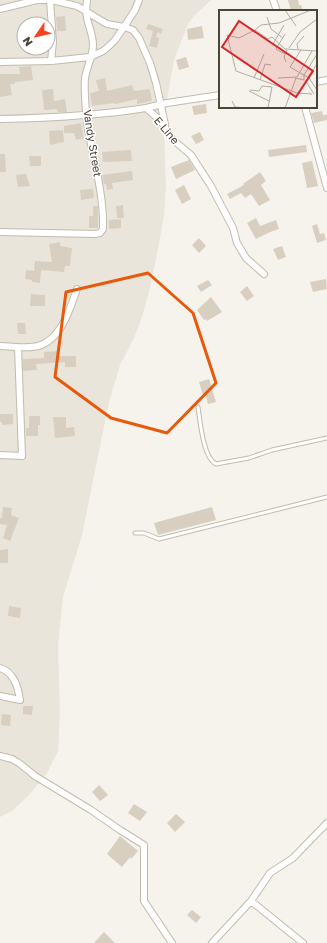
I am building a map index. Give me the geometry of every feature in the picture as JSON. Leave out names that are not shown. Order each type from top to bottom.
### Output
[{"type":"street","points":[[0,9],[37,0],[46,0]]},
{"type":"street","points":[[51,61],[53,42],[50,0],[67,3],[86,11],[107,24],[124,26],[133,30],[139,38],[150,64],[156,83],[166,130]]},
{"type":"street","name":"Vandy Street","points":[[0,232],[58,234],[100,233],[103,229],[102,205],[87,116],[85,79],[93,48],[93,39],[86,11],[87,0]]},
{"type":"street","points":[[0,62],[51,61],[90,57],[103,51],[115,40],[135,10],[139,0]]},
{"type":"street","points":[[274,0],[277,10]]},
{"type":"street","points":[[317,82],[327,80]]},
{"type":"street","points":[[146,108],[160,104],[219,95]]},
{"type":"street","name":"E Line","points":[[0,118],[57,118],[87,116],[146,108],[161,121],[172,139],[191,155],[211,186],[232,228],[237,244],[246,258],[264,274]]},
{"type":"street","points":[[305,108],[327,188]]},
{"type":"street","points":[[0,346],[37,346],[50,340],[56,334],[64,320],[77,289]]},
{"type":"street","points":[[0,456],[22,456],[18,347]]},
{"type":"street","points":[[0,668],[5,669],[17,684],[20,700],[0,696]]},
{"type":"street","points":[[0,756],[12,759],[19,763],[34,776],[56,788],[144,845],[144,900],[172,943]]},
{"type":"street","points":[[212,943],[251,901],[270,874],[293,858],[327,823]]},
{"type":"street","points":[[251,901],[302,943]]},
{"type":"lane","points":[[198,407],[206,450],[210,460],[216,464],[249,458],[272,450],[327,438]]},
{"type":"lane","points":[[135,533],[144,533],[159,540],[327,497]]},
{"type":"highlighted area","points":[[148,273],[193,313],[216,383],[167,433],[111,418],[55,377],[66,292]]},
{"type":"shaded area","points":[[0,0],[211,0],[194,16],[188,24],[174,60],[167,99],[164,128],[166,187],[164,216],[157,254],[141,320],[134,338],[120,365],[109,402],[82,535],[63,597],[58,646],[60,713],[58,751],[47,773],[29,795],[12,811],[0,817]]},
{"type":"building","points":[[288,0],[298,0],[299,5],[301,5],[303,10],[291,10]]},
{"type":"building","points":[[65,16],[66,31],[57,31],[56,17]]},
{"type":"building","points":[[148,24],[163,29],[161,34],[158,32],[156,37],[159,38],[157,48],[149,46],[153,31],[146,29]]},
{"type":"building","points":[[202,26],[204,38],[188,40],[187,29]]},
{"type":"building","points":[[186,57],[189,67],[179,70],[176,60]]},
{"type":"building","points":[[31,66],[33,80],[10,84],[12,95],[0,97],[0,74],[20,74],[19,67]]},
{"type":"building","points":[[105,78],[107,91],[132,85],[134,91],[150,89],[152,101],[137,104],[137,99],[115,104],[92,106],[90,93],[99,91],[96,80]]},
{"type":"building","points":[[53,89],[54,101],[65,99],[67,112],[58,112],[57,109],[44,110],[42,90]]},
{"type":"building","points":[[206,104],[207,113],[194,115],[192,106]]},
{"type":"building","points":[[322,111],[323,115],[327,115],[327,120],[314,123],[311,113]]},
{"type":"building","points":[[81,123],[84,138],[76,140],[74,133],[64,133],[64,126]]},
{"type":"building","points":[[63,130],[64,142],[50,145],[49,131]]},
{"type":"building","points":[[200,132],[204,140],[196,144],[191,136]]},
{"type":"building","points":[[306,145],[307,152],[269,157],[268,150]]},
{"type":"building","points":[[131,150],[132,161],[103,162],[102,152]]},
{"type":"building","points":[[0,154],[5,154],[6,172],[0,172]]},
{"type":"building","points":[[29,156],[41,156],[41,166],[30,166]]},
{"type":"building","points":[[189,160],[195,170],[176,179],[171,167]]},
{"type":"building","points":[[312,161],[318,186],[307,188],[302,163]]},
{"type":"building","points":[[132,171],[133,180],[112,183],[113,189],[107,190],[102,175]]},
{"type":"building","points":[[260,172],[266,181],[261,185],[270,200],[259,206],[251,194],[245,198],[241,193],[230,199],[227,194],[244,185],[243,184]]},
{"type":"building","points":[[26,174],[30,186],[18,187],[16,175]]},
{"type":"building","points":[[184,185],[191,199],[182,204],[175,190]]},
{"type":"building","points":[[93,189],[94,198],[81,200],[80,190]]},
{"type":"building","points":[[123,205],[124,218],[117,218],[116,206]]},
{"type":"building","points":[[93,206],[98,206],[98,228],[89,228],[89,216],[93,216]]},
{"type":"building","points":[[256,218],[260,226],[276,220],[279,229],[256,239],[247,223]]},
{"type":"building","points":[[121,219],[121,228],[109,229],[109,220]]},
{"type":"building","points":[[317,224],[320,234],[324,233],[326,240],[317,243],[312,226]]},
{"type":"building","points":[[199,238],[206,246],[199,253],[192,245]]},
{"type":"building","points":[[60,242],[60,246],[72,248],[70,266],[65,266],[64,272],[41,270],[40,283],[25,279],[26,270],[34,271],[35,261],[52,262],[49,244]]},
{"type":"building","points":[[282,246],[286,257],[278,260],[273,249]]},
{"type":"building","points":[[326,279],[327,289],[313,292],[310,282]]},
{"type":"building","points":[[208,280],[212,285],[201,292],[197,286]]},
{"type":"building","points":[[247,286],[254,296],[247,301],[240,292]]},
{"type":"building","points":[[31,294],[45,295],[45,306],[30,306]]},
{"type":"building","points":[[211,297],[222,312],[207,321],[206,319],[204,320],[197,310]]},
{"type":"building","points":[[17,323],[25,323],[26,334],[18,334]]},
{"type":"building","points":[[58,351],[59,356],[76,356],[76,367],[65,367],[65,362],[36,364],[37,370],[23,371],[23,359],[44,358],[44,352]]},
{"type":"building","points":[[209,379],[216,402],[208,404],[205,393],[203,395],[199,382]]},
{"type":"building","points":[[0,414],[13,414],[13,424],[2,425],[2,422],[0,422]]},
{"type":"building","points":[[29,416],[40,416],[38,436],[26,436],[26,428],[29,428]]},
{"type":"building","points":[[53,417],[66,417],[66,428],[74,427],[75,436],[55,438]]},
{"type":"building","points":[[3,507],[12,508],[11,515],[19,518],[10,541],[3,538],[7,525],[0,524]]},
{"type":"building","points":[[212,507],[216,520],[158,535],[154,523]]},
{"type":"building","points":[[8,549],[8,563],[0,563],[0,550]]},
{"type":"building","points":[[9,606],[21,608],[20,618],[8,616]]},
{"type":"building","points":[[23,706],[33,706],[32,715],[23,714]]},
{"type":"building","points":[[2,714],[11,715],[10,726],[1,725]]},
{"type":"building","points":[[99,785],[108,795],[100,801],[92,792]]},
{"type":"building","points":[[134,804],[147,812],[140,821],[128,813]]},
{"type":"building","points":[[176,814],[185,822],[175,832],[167,823]]},
{"type":"building","points":[[120,836],[138,851],[131,859],[130,857],[122,867],[107,854]]},
{"type":"building","points":[[192,910],[201,917],[196,923],[187,915]]},
{"type":"building","points":[[104,932],[115,943],[94,943]]}]
